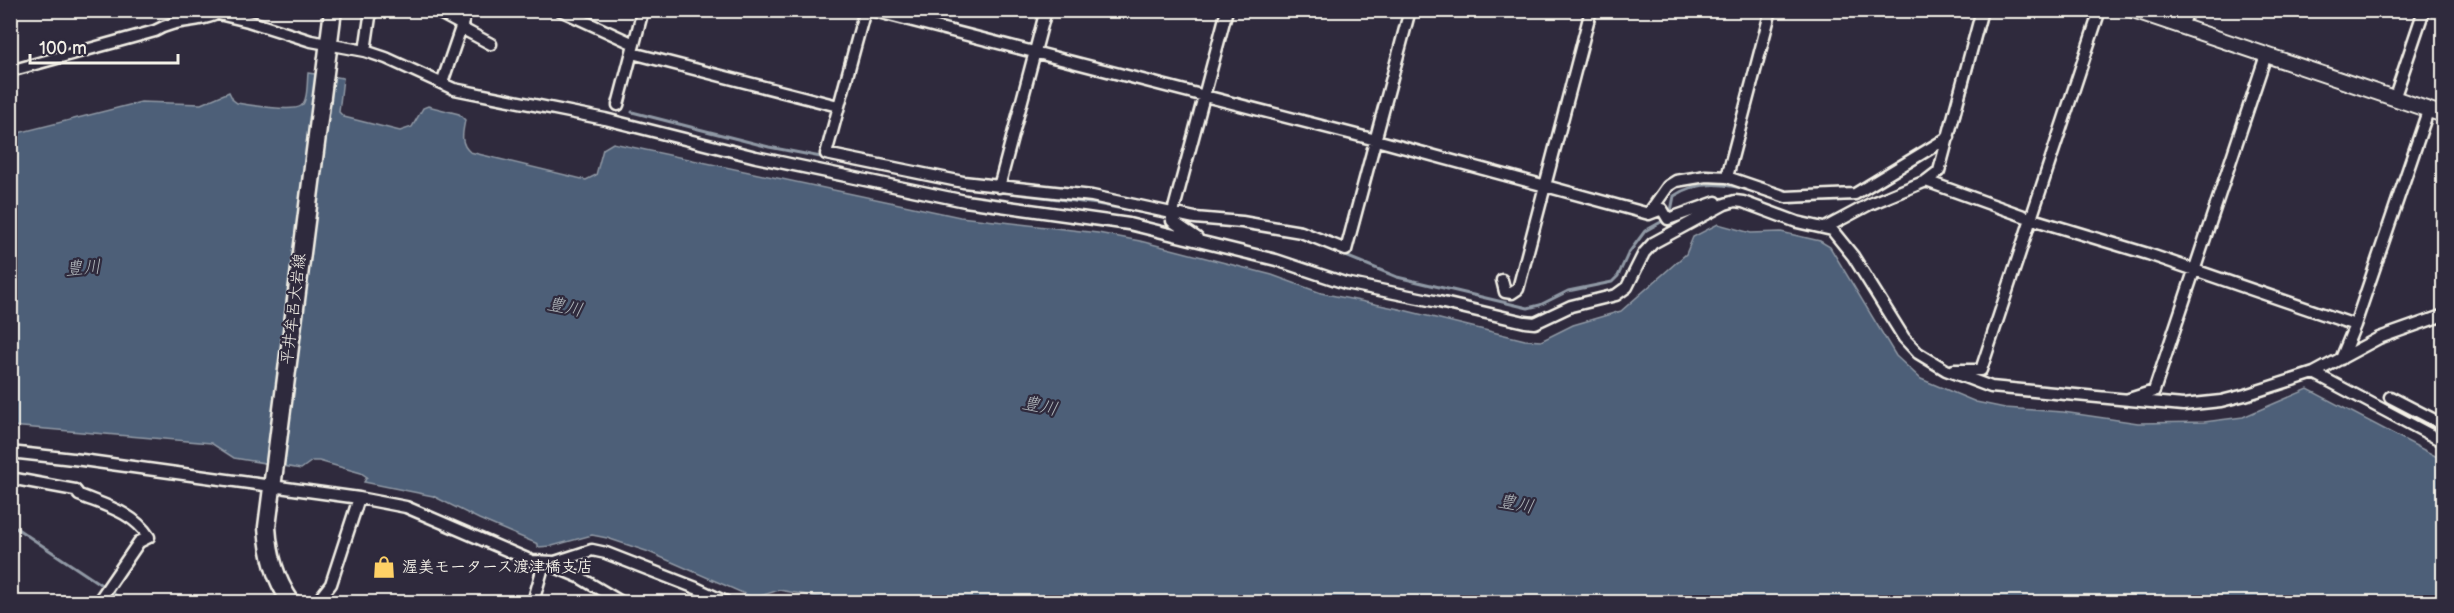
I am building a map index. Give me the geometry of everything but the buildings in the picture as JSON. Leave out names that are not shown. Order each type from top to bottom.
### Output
[{"type":"main road","name":"平井牟呂大岩線","points":[[291,603],[275,574],[268,545],[267,527],[333,10]]},
{"type":"street","points":[[202,10],[214,15]]},
{"type":"street","points":[[365,51],[371,10]]},
{"type":"street","points":[[434,10],[491,44]]},
{"type":"street","points":[[442,83],[467,10]]},
{"type":"street","points":[[560,10],[633,49],[838,106]]},
{"type":"street","points":[[618,105],[643,10]]},
{"type":"street","points":[[865,10],[826,154],[963,182],[1092,196],[1172,216],[1242,222],[1301,232],[1346,250],[1410,10]]},
{"type":"street","points":[[870,10],[1376,140],[1649,214],[1662,209],[1666,215],[1724,200],[1751,205],[1797,222],[1825,228],[1836,233],[1904,338],[1918,353],[1946,370],[1991,387],[2124,401],[2183,405],[2212,402],[2246,395],[2314,373],[2379,338],[2444,315]]},
{"type":"street","points":[[999,187],[1046,10]]},
{"type":"street","points":[[1172,216],[1227,10]]},
{"type":"street","points":[[1502,280],[1505,292],[1512,293],[1518,289],[1591,10]]},
{"type":"street","points":[[1727,177],[1771,10]]},
{"type":"street","points":[[1825,228],[1870,204],[1926,182],[1939,171],[1982,10]]},
{"type":"street","points":[[1946,370],[1980,370],[2100,10]]},
{"type":"street","points":[[2133,10],[2444,116]]},
{"type":"street","points":[[2182,27],[2188,10]]},
{"type":"street","points":[[2394,99],[2424,10]]},
{"type":"street","points":[[10,71],[155,31],[168,23],[214,15],[250,16],[328,47],[365,51],[454,89],[605,119],[821,171],[965,201],[1130,224],[1276,260],[1345,283],[1534,323],[1571,306],[1616,296],[1631,281],[1644,253],[1653,243],[1735,201]]},
{"type":"street","points":[[2124,401],[2154,391],[2266,55]]},
{"type":"street","points":[[2341,359],[2355,325],[2428,111]]},
{"type":"street","points":[[1649,214],[1668,186],[1676,181],[1706,176],[1727,177],[1786,197],[1855,194],[1949,137]]},
{"type":"street","points":[[1926,182],[2032,219],[2148,254],[2355,325]]},
{"type":"street","points":[[1172,216],[1197,236],[1197,241]]},
{"type":"street","points":[[2314,373],[2444,442]]},
{"type":"street","points":[[2390,397],[2444,425]]},
{"type":"street","points":[[10,452],[272,485],[406,507],[522,557],[543,562],[579,578],[621,603]]},
{"type":"street","points":[[10,478],[75,490],[79,495],[129,514],[143,527],[149,537],[139,542],[98,603]]},
{"type":"street","points":[[317,603],[331,584],[359,498]]},
{"type":"street","points":[[543,562],[555,562],[592,550],[606,553],[696,588],[726,603]]},
{"type":"street","points":[[533,603],[543,562]]},
{"type":"green space","points":[[780,596],[815,602],[757,602]]},
{"type":"water","name":"豊川","points":[[308,73],[343,78],[339,112],[344,117],[400,131],[412,127],[423,108],[428,106],[459,114],[465,120],[463,141],[470,152],[586,180],[596,175],[603,149],[613,143],[960,217],[1098,233],[1140,241],[1272,275],[1321,293],[1399,309],[1525,340],[1541,341],[1573,325],[1621,311],[1686,254],[1693,237],[1718,224],[1751,233],[1781,232],[1820,241],[1830,247],[1896,356],[1921,379],[1976,402],[2005,408],[2063,412],[2138,423],[2204,422],[2243,417],[2308,389],[2443,460],[2443,602],[846,602],[779,590],[754,598],[649,552],[607,538],[592,535],[552,546],[538,547],[538,544],[433,496],[364,482],[367,477],[361,473],[319,461],[312,461],[301,469],[234,458],[211,443],[11,426],[10,135],[141,102],[201,104],[229,92],[237,103],[270,108],[296,108],[301,106],[305,100]]},
{"type":"waterway","points":[[1954,138],[1988,10]]},
{"type":"waterway","points":[[632,112],[769,147],[826,158]]},
{"type":"waterway","points":[[1789,203],[1856,200],[1912,166]]},
{"type":"waterway","points":[[1668,213],[1671,211],[1674,196],[1692,187],[1712,184],[1753,191]]},
{"type":"waterway","points":[[988,190],[1097,204],[1154,215]]},
{"type":"waterway","points":[[1290,235],[1397,277],[1528,308],[1540,305],[1568,291],[1612,282],[1645,231],[1661,222],[1663,218]]},
{"type":"waterway","points":[[16,528],[103,586]]},
{"type":"waterway","points":[[109,591],[126,602]]},
{"type":"place","name":"渥美モータース渡津橋支店","points":[[384,567]]}]
